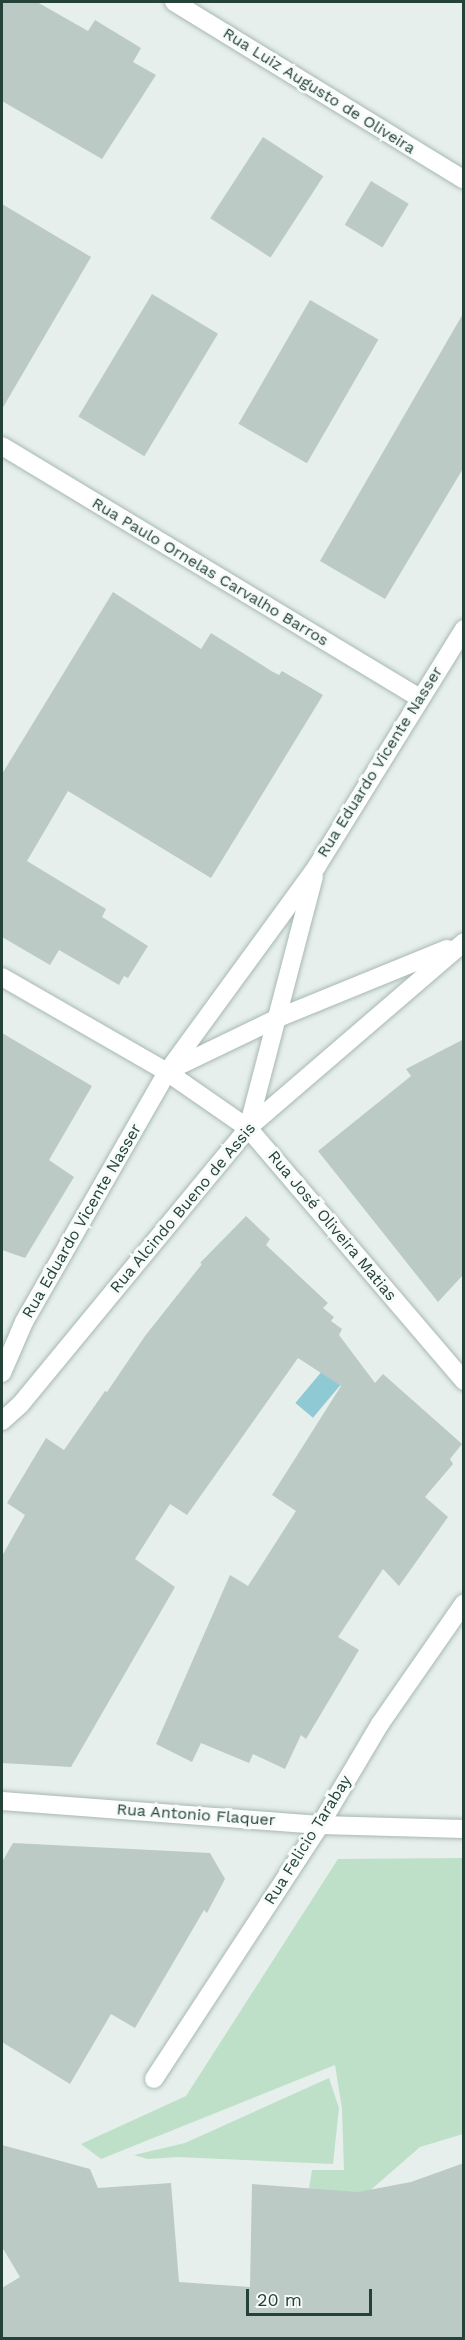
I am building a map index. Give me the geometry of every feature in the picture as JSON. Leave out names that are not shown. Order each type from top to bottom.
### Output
[{"type":"street","name":"Rua Luiz Augusto de Oliveira","points":[[174,2],[464,180]]},
{"type":"street","name":"Rua Paulo Ornelas Carvalho Barros","points":[[2,446],[419,698]]},
{"type":"street","name":"Rua Eduardo Vicente Nasser","points":[[2,1373],[24,1322],[167,1072],[317,866],[464,628]]},
{"type":"street","name":"Rua Eduardo Vicente Nasser","points":[[249,1128],[317,866]]},
{"type":"street","points":[[167,1072],[278,1018],[463,943]]},
{"type":"street","name":"Rua Alcindo Bueno de Assis","points":[[2,1421],[20,1406],[249,1128],[463,943]]},
{"type":"street","name":"Rua José Oliveira Matias","points":[[2,977],[167,1072],[249,1128],[464,1381]]},
{"type":"street","name":"Rua Felicio Tarabay","points":[[154,2079],[320,1825],[380,1724],[464,1603]]},
{"type":"street","name":"Rua Antonio Flaquer","points":[[2,1801],[320,1825],[464,1829]]},
{"type":"green space","points":[[463,1858],[463,2134],[420,2147],[358,2201],[309,2188],[312,2170],[344,2170],[342,2109],[335,2065],[101,2159],[81,2144],[186,2096],[338,1859]]},
{"type":"green space","points":[[329,2078],[339,2108],[333,2164],[177,2157],[148,2159],[134,2155],[185,2143]]},
{"type":"water","points":[[323,1370],[341,1385],[313,1418],[295,1403]]},
{"type":"building","points":[[2,2],[37,2],[88,31],[95,20],[141,48],[133,62],[156,75],[102,159],[2,101]]},
{"type":"building","points":[[263,137],[323,176],[271,258],[210,218]]},
{"type":"building","points":[[371,181],[409,204],[382,247],[345,225]]},
{"type":"building","points":[[2,204],[91,257],[2,409]]},
{"type":"building","points":[[152,294],[218,334],[144,456],[78,417]]},
{"type":"building","points":[[310,300],[378,340],[307,463],[238,424]]},
{"type":"building","points":[[464,312],[464,467],[385,599],[320,561]]},
{"type":"building","points":[[113,592],[201,649],[211,633],[273,672],[279,675],[282,671],[323,695],[211,878],[68,791],[27,861],[106,909],[102,917],[148,946],[128,978],[124,976],[119,985],[59,950],[50,965],[2,937],[2,774]]},
{"type":"building","points":[[2,1033],[92,1086],[49,1160],[74,1177],[25,1258],[2,1250]]},
{"type":"building","points":[[464,1039],[464,1274],[438,1302],[318,1151],[411,1076],[406,1069]]},
{"type":"building","points":[[246,1216],[270,1239],[266,1245],[328,1303],[323,1308],[334,1317],[331,1321],[342,1329],[339,1335],[375,1383],[383,1374],[462,1444],[450,1459],[453,1464],[425,1497],[448,1517],[399,1586],[383,1569],[338,1637],[359,1650],[306,1739],[301,1735],[285,1769],[253,1754],[249,1763],[201,1743],[192,1762],[156,1744],[230,1575],[248,1586],[296,1511],[272,1495],[341,1386],[298,1358],[187,1515],[170,1504],[135,1559],[175,1587],[71,1767],[2,1763],[2,1556],[25,1515],[7,1503],[46,1438],[64,1450],[145,1336],[202,1264],[200,1263]]},
{"type":"building","points":[[13,1843],[210,1853],[225,1879],[207,1913],[204,1910],[135,2028],[111,2014],[70,2084],[2,2042],[2,1862]]},
{"type":"building","points":[[2,2145],[90,2169],[98,2188],[171,2183],[179,2282],[250,2287],[252,2184],[358,2192],[411,2182],[464,2163],[464,2338],[2,2338],[2,2288],[20,2277],[2,2247]]}]
